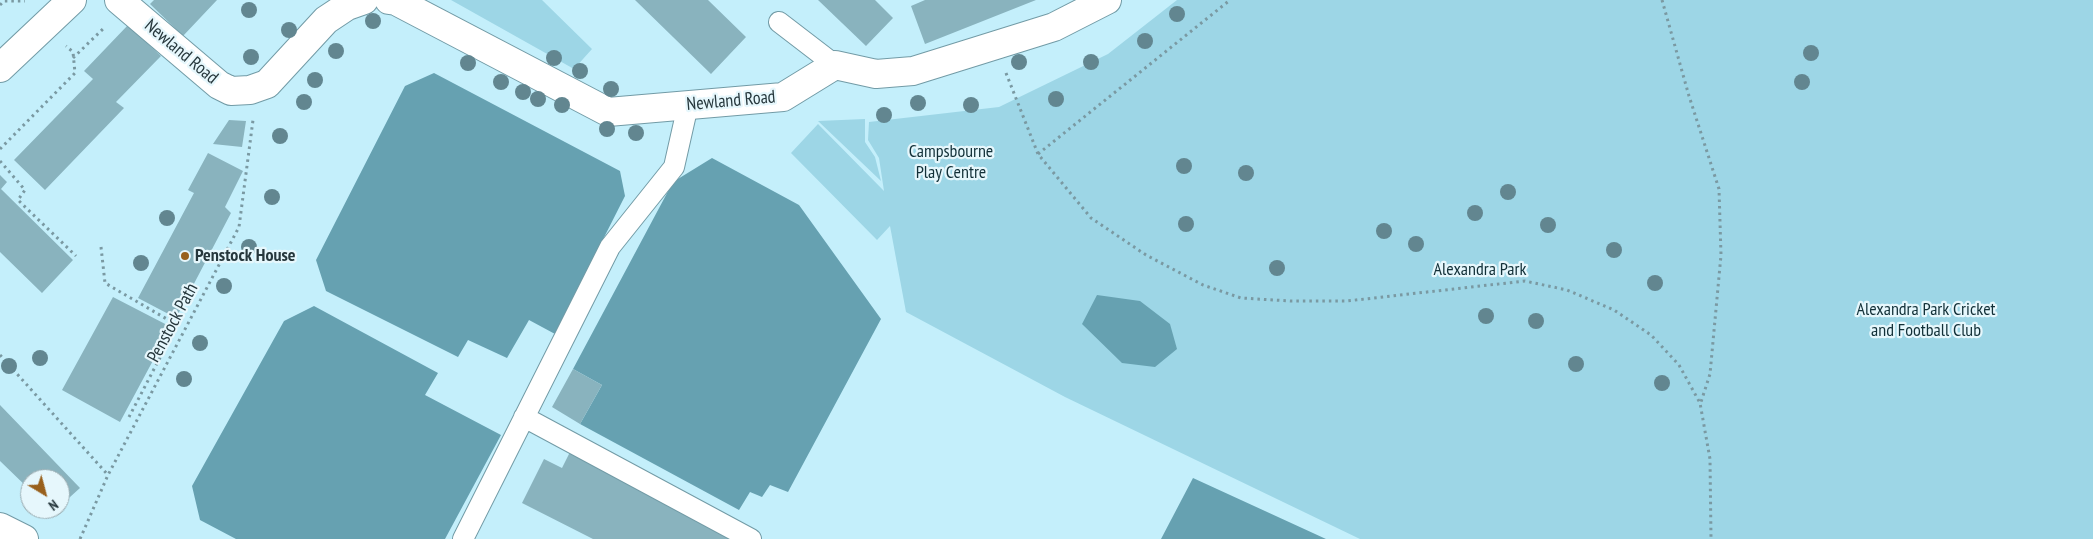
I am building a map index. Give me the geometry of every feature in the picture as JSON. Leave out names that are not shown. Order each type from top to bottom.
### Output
[{"type":"street","points":[[0,68],[72,0]]},
{"type":"street","name":"Newland Road","points":[[119,0],[219,86],[231,90],[250,90]]},
{"type":"street","points":[[250,90],[267,84],[326,20],[348,6],[364,0]]},
{"type":"street","name":"Newland Road","points":[[389,0],[396,1],[608,112],[783,97],[835,66]]},
{"type":"street","points":[[835,66],[876,74],[913,71],[1054,27],[1107,0]]},
{"type":"street","points":[[0,527],[24,539]]},
{"type":"lane","points":[[779,22],[835,66]]},
{"type":"lane","points":[[463,539],[610,247],[674,167],[688,105]]},
{"type":"lane","points":[[524,417],[751,539]]},
{"type":"path","points":[[0,5],[4,1],[31,0]]},
{"type":"path","points":[[1038,154],[1230,0]]},
{"type":"path","points":[[1662,0],[1689,96],[1719,189],[1720,254],[1710,374],[1700,403]]},
{"type":"path","points":[[0,149],[75,73],[73,52],[45,24]]},
{"type":"path","points":[[994,46],[1038,154],[1092,218],[1146,255],[1204,285],[1241,298],[1290,302],[1347,301],[1525,281],[1567,290],[1614,310],[1651,335],[1679,365],[1700,403],[1710,459],[1711,539]]},
{"type":"path","name":"Penstock Path","points":[[80,539],[108,474],[239,227],[255,110],[250,90]]},
{"type":"path","points":[[0,161],[25,190],[18,200],[76,256]]},
{"type":"path","points":[[101,246],[105,283],[177,325],[129,417]]},
{"type":"path","points":[[0,355],[108,474]]},
{"type":"green space","points":[[451,0],[542,0],[592,49],[574,69]]},
{"type":"green space","name":"Alexandra Park","points":[[1177,0],[2093,0],[2093,539],[1360,539],[1065,397],[906,312],[890,226],[877,240],[791,153],[818,124],[884,191],[879,158],[868,140],[869,122],[999,107],[1108,54]]},
{"type":"green space","points":[[865,119],[865,142],[875,157],[881,181],[818,121]]},
{"type":"shaded area","points":[[434,73],[620,171],[625,196],[555,334],[529,320],[507,358],[468,340],[458,357],[326,291],[316,260],[405,86]]},
{"type":"shaded area","points":[[712,158],[799,205],[881,319],[788,492],[770,485],[762,497],[750,492],[739,510],[580,424],[602,385],[573,369],[673,182]]},
{"type":"shaded area","points":[[1097,295],[1140,301],[1170,324],[1177,349],[1155,367],[1122,363],[1082,324]]},
{"type":"shaded area","points":[[314,306],[438,373],[425,395],[501,435],[445,539],[236,539],[200,520],[192,486],[284,321]]},
{"type":"shaded area","points":[[1193,478],[1326,539],[1161,539]]},
{"type":"building","points":[[154,0],[217,0],[183,36],[150,4]]},
{"type":"building","points":[[635,0],[708,0],[746,37],[711,74]]},
{"type":"building","points":[[818,0],[875,0],[893,18],[866,46]]},
{"type":"building","points":[[925,0],[1036,0],[925,44],[911,6]]},
{"type":"building","points":[[128,25],[161,56],[116,102],[124,108],[45,190],[14,160],[93,79],[84,71]]},
{"type":"building","points":[[229,120],[246,121],[242,147],[213,144]]},
{"type":"building","name":"Penstock House","points":[[208,153],[243,171],[225,207],[231,213],[176,318],[138,298],[194,193],[188,190]]},
{"type":"building","points":[[0,175],[7,182],[1,189],[73,260],[42,293],[0,252]]},
{"type":"building","points":[[113,297],[171,327],[120,422],[62,390]]},
{"type":"building","points":[[573,369],[602,385],[580,424],[552,407]]},
{"type":"building","points":[[0,405],[62,469],[20,469],[20,480],[0,461]]},
{"type":"building","points":[[570,452],[732,539],[593,539],[522,503],[544,459],[562,468]]},
{"type":"building","points":[[70,478],[80,488],[70,497]]},
{"type":"place","name":"Penstock House","points":[[185,256]]},
{"type":"park label","name":"Campsbourne Play Centre","points":[[951,162]]},
{"type":"park label","name":"Alexandra Park Cricket and Football Club","points":[[1926,320]]}]
